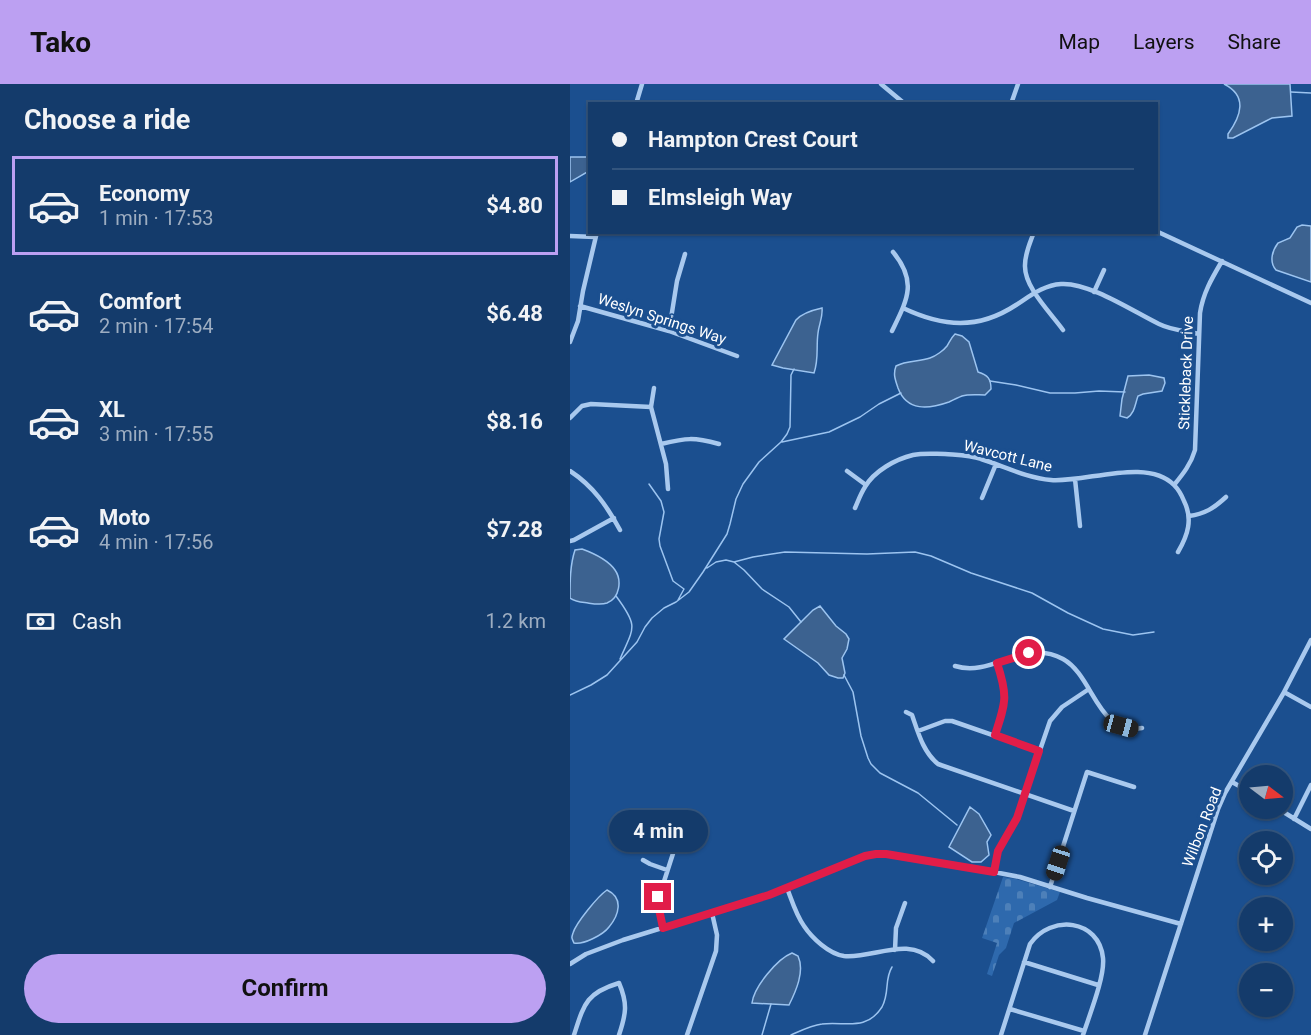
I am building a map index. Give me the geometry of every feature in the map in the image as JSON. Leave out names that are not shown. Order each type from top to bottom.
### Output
[{"type":"street","points":[[637,102],[642,84]]},
{"type":"street","points":[[881,84],[903,102]]},
{"type":"street","points":[[1012,102],[1018,84]]},
{"type":"street","points":[[1158,232],[1311,303]]},
{"type":"street","points":[[1033,234],[1027,249],[1024,266],[1026,278],[1063,330]]},
{"type":"street","points":[[570,236],[596,235],[578,321],[570,342]]},
{"type":"street","points":[[892,331],[903,308],[908,285],[907,274],[902,263],[893,252]]},
{"type":"street","points":[[669,331],[677,281],[685,254]]},
{"type":"street","name":"Stickleback Drive","points":[[1174,485],[1189,465],[1196,450],[1200,313],[1205,293],[1222,261]]},
{"type":"street","points":[[1094,292],[1104,270]]},
{"type":"street","points":[[903,308],[919,316],[945,323],[960,324],[1003,314],[1052,285],[1072,284],[1170,328],[1199,334]]},
{"type":"street","name":"Weslyn Springs Way","points":[[580,306],[669,331],[737,356]]},
{"type":"street","points":[[654,387],[651,407],[666,464],[668,489]]},
{"type":"street","points":[[570,418],[582,406],[591,404],[651,407]]},
{"type":"street","points":[[661,444],[684,438],[698,438],[718,444]]},
{"type":"street","name":"Wavcott Lane","points":[[855,508],[866,485],[882,470],[914,455],[930,453],[978,458],[1042,479],[1075,479],[1138,472],[1162,477],[1174,485]]},
{"type":"street","points":[[982,498],[996,464]]},
{"type":"street","points":[[570,471],[587,482],[600,496],[621,530]]},
{"type":"street","points":[[847,471],[866,485]]},
{"type":"street","points":[[1075,479],[1080,526]]},
{"type":"street","points":[[1174,485],[1189,516],[1185,540],[1178,552]]},
{"type":"street","points":[[1189,516],[1202,514],[1226,497]]},
{"type":"street","points":[[570,541],[614,518]]},
{"type":"street","name":"Wilbon Road","points":[[1145,1035],[1215,818],[1226,793],[1311,640]]},
{"type":"street","points":[[955,666],[975,669],[1029,653],[1042,652],[1053,655],[1070,663],[1082,675],[1106,716],[1113,722],[1134,729],[1142,728]]},
{"type":"street","points":[[995,735],[1005,698],[1003,681],[997,663]]},
{"type":"street","points":[[994,872],[998,851],[1017,818],[1050,720],[1062,706],[1089,689]]},
{"type":"street","points":[[1284,692],[1311,707]]},
{"type":"street","points":[[906,712],[912,715],[926,751],[938,764],[1074,811]]},
{"type":"street","points":[[918,731],[945,721],[952,721],[1039,751]]},
{"type":"street","points":[[1050,886],[1088,772],[1134,787]]},
{"type":"street","points":[[1232,782],[1239,786]]},
{"type":"street","points":[[1311,785],[1294,819],[1311,829]]},
{"type":"street","points":[[663,928],[658,901],[678,838]]},
{"type":"street","points":[[570,964],[579,957],[607,946],[787,888],[876,854],[894,855],[1020,877],[1181,924]]},
{"type":"street","points":[[643,860],[667,870]]},
{"type":"street","points":[[787,888],[803,925],[818,941],[833,951],[849,956],[910,950],[922,952],[933,961]]},
{"type":"street","points":[[895,950],[896,928],[905,903]]},
{"type":"street","points":[[687,1035],[716,951],[717,935],[712,913]]},
{"type":"street","points":[[1001,1035],[1030,944],[1035,938],[1042,931],[1058,924],[1075,925],[1093,936],[1100,946],[1103,967],[1083,1033],[1010,1009]]},
{"type":"street","points":[[1024,962],[1098,986]]},
{"type":"street","points":[[573,1035],[581,1012],[589,999],[600,990],[619,983],[626,1010],[619,1035]]},
{"type":"green space","points":[[1003,877],[1060,892],[1057,900],[1014,923],[1006,948],[999,955],[992,976],[987,974],[997,943],[982,938]]},
{"type":"shaded area","points":[[1224,84],[1290,84],[1292,116],[1272,118],[1233,138],[1228,138],[1240,107],[1237,94]]},
{"type":"shaded area","points":[[570,157],[588,157],[588,172],[570,182]]},
{"type":"shaded area","points":[[1311,226],[1311,282],[1276,270],[1272,260],[1278,243],[1290,238],[1297,227]]},
{"type":"shaded area","points":[[822,308],[814,373],[772,365],[796,320],[804,314]]},
{"type":"shaded area","points":[[955,334],[969,342],[978,372],[988,378],[991,389],[985,395],[965,395],[934,406],[913,405],[902,396],[898,388],[896,366],[935,356],[946,348]]},
{"type":"shaded area","points":[[1149,375],[1164,378],[1162,391],[1138,396],[1130,416],[1127,418],[1120,416],[1128,376]]},
{"type":"shaded area","points":[[582,549],[604,560],[615,570],[619,584],[617,593],[611,601],[598,604],[570,598],[573,556],[575,550]]},
{"type":"shaded area","points":[[820,606],[849,639],[842,658],[845,673],[843,678],[829,675],[818,663],[784,639]]},
{"type":"shaded area","points":[[970,807],[979,814],[991,835],[987,842],[989,855],[981,862],[972,862],[949,847]]},
{"type":"shaded area","points":[[607,890],[616,897],[618,902],[617,912],[612,922],[598,936],[574,943],[572,936],[578,923]]},
{"type":"shaded area","points":[[792,953],[798,956],[801,968],[797,987],[789,1005],[752,1003],[757,989],[767,974]]},
{"type":"waterway","points":[[1291,92],[1311,93]]},
{"type":"waterway","points":[[570,695],[607,675],[637,642],[652,618],[689,592],[703,572],[727,534],[736,499],[743,484],[759,462],[787,434],[790,427],[791,375],[794,369]]},
{"type":"waterway","points":[[990,381],[1050,393],[1125,392]]},
{"type":"waterway","points":[[782,442],[829,432],[901,393]]},
{"type":"waterway","points":[[649,484],[661,501],[664,512],[659,539],[660,546],[673,581],[684,589],[678,600]]},
{"type":"waterway","points":[[734,562],[785,552],[867,554],[915,552],[1032,593],[1103,629],[1133,635],[1154,632]]},
{"type":"waterway","points":[[707,568],[716,562],[726,560],[734,562],[762,589],[789,607],[801,622]]},
{"type":"waterway","points":[[616,596],[628,614],[632,627],[620,659]]},
{"type":"waterway","points":[[844,675],[853,692],[861,736],[871,764],[880,773],[918,793],[957,825]]},
{"type":"waterway","points":[[791,1035],[818,1025],[855,1024],[869,1020],[882,1007],[892,967]]},
{"type":"waterway","points":[[762,1035],[771,1004]]},
{"type":"route","points":[[658,897],[663,928],[769,895],[865,856],[876,854],[994,872],[998,851],[1015,823],[1039,751],[995,735],[1005,698],[1003,681],[997,663],[1029,653]]}]
